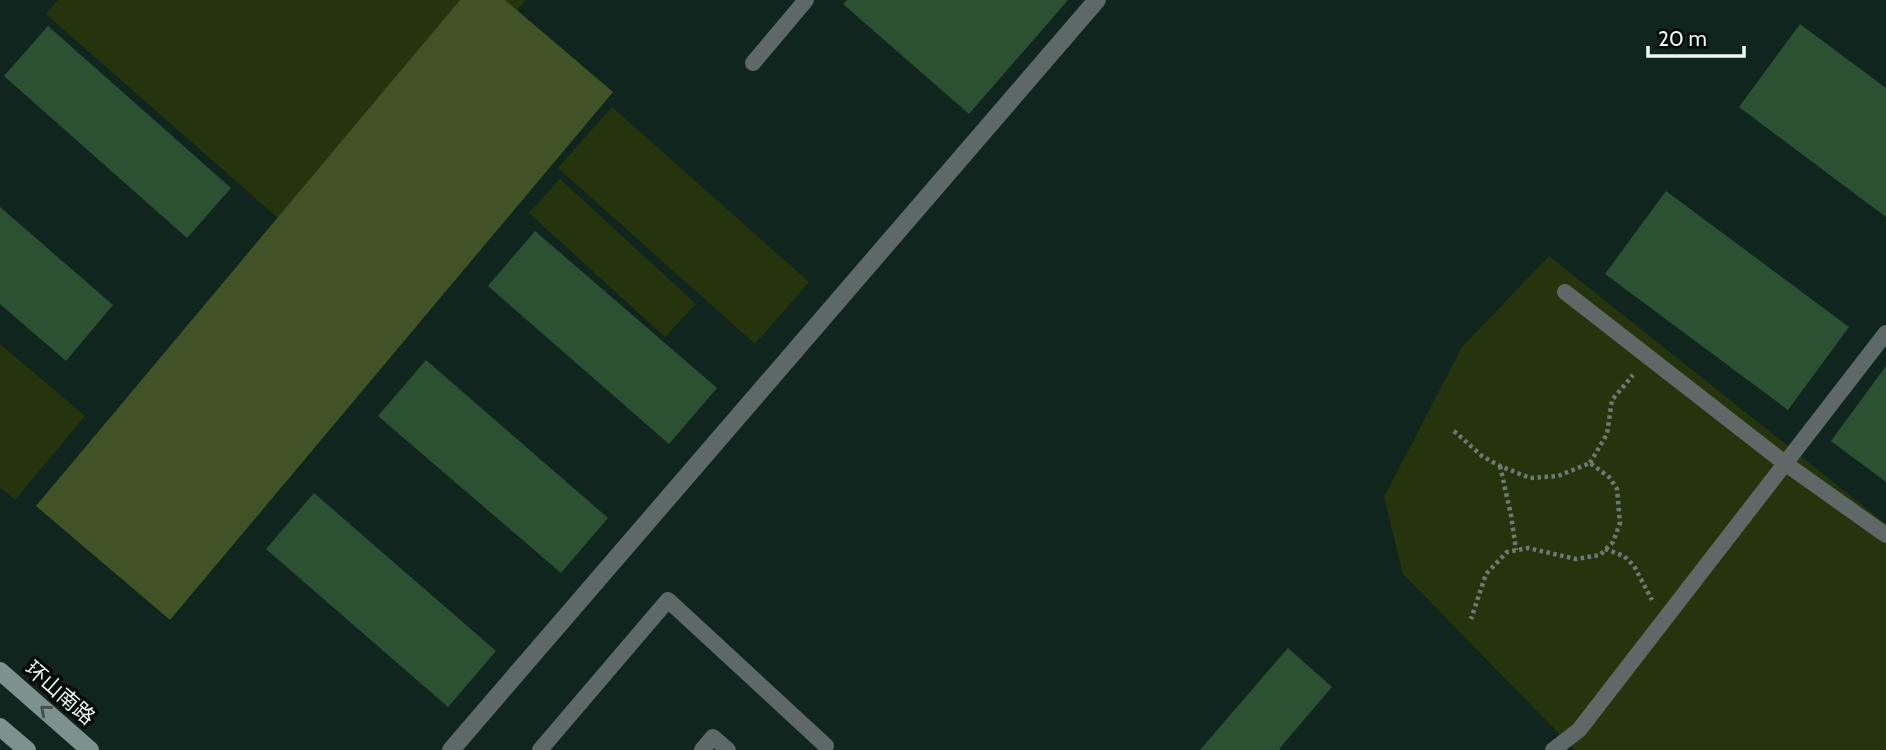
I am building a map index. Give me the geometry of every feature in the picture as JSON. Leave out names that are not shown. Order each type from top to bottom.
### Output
[{"type":"main road","name":"环山南路","points":[[0,671],[90,750]]},
{"type":"main road","points":[[0,727],[27,750]]},
{"type":"street","points":[[451,750],[1097,0]]},
{"type":"lane","points":[[752,63],[806,0]]},
{"type":"lane","points":[[1565,292],[1786,464],[1886,535]]},
{"type":"lane","points":[[1553,750],[1579,730],[1886,333]]},
{"type":"lane","points":[[540,750],[668,600],[825,746]]},
{"type":"lane","points":[[702,750],[713,737],[728,750]]},
{"type":"path","points":[[1454,431],[1482,456],[1500,466],[1530,478],[1558,476],[1590,463],[1607,434],[1612,400],[1648,357]]},
{"type":"path","points":[[1471,620],[1486,574],[1507,552],[1528,548],[1576,559],[1600,555],[1612,542],[1620,523],[1617,489],[1609,477],[1590,463]]},
{"type":"path","points":[[1500,466],[1517,550]]},
{"type":"path","points":[[1605,549],[1624,556],[1634,566],[1653,604],[1659,627]]},
{"type":"green space","points":[[58,0],[526,0],[311,247],[46,14]]},
{"type":"green space","points":[[460,0],[505,0],[613,92],[170,620],[36,506]]},
{"type":"green space","points":[[612,107],[809,282],[755,344],[558,168]]},
{"type":"green space","points":[[560,179],[696,304],[665,337],[529,213]]},
{"type":"green space","points":[[1549,256],[1886,524],[1886,750],[1575,750],[1403,574],[1384,497],[1462,347]]},
{"type":"green space","points":[[0,344],[85,416],[15,500],[0,487]]},
{"type":"building","points":[[847,0],[1068,0],[969,114],[843,4]]},
{"type":"building","points":[[1800,24],[1886,88],[1886,217],[1739,107]]},
{"type":"building","points":[[48,26],[231,188],[187,238],[4,76]]},
{"type":"building","points":[[1666,191],[1849,327],[1788,410],[1605,274]]},
{"type":"building","points":[[0,207],[113,305],[66,361],[0,304]]},
{"type":"building","points":[[535,231],[717,388],[669,444],[488,286]]},
{"type":"building","points":[[426,360],[608,518],[561,573],[378,416]]},
{"type":"building","points":[[1886,366],[1886,482],[1831,441]]},
{"type":"building","points":[[314,493],[496,651],[448,707],[266,549]]},
{"type":"building","points":[[1288,648],[1332,687],[1279,749],[1281,750],[1200,750]]}]
